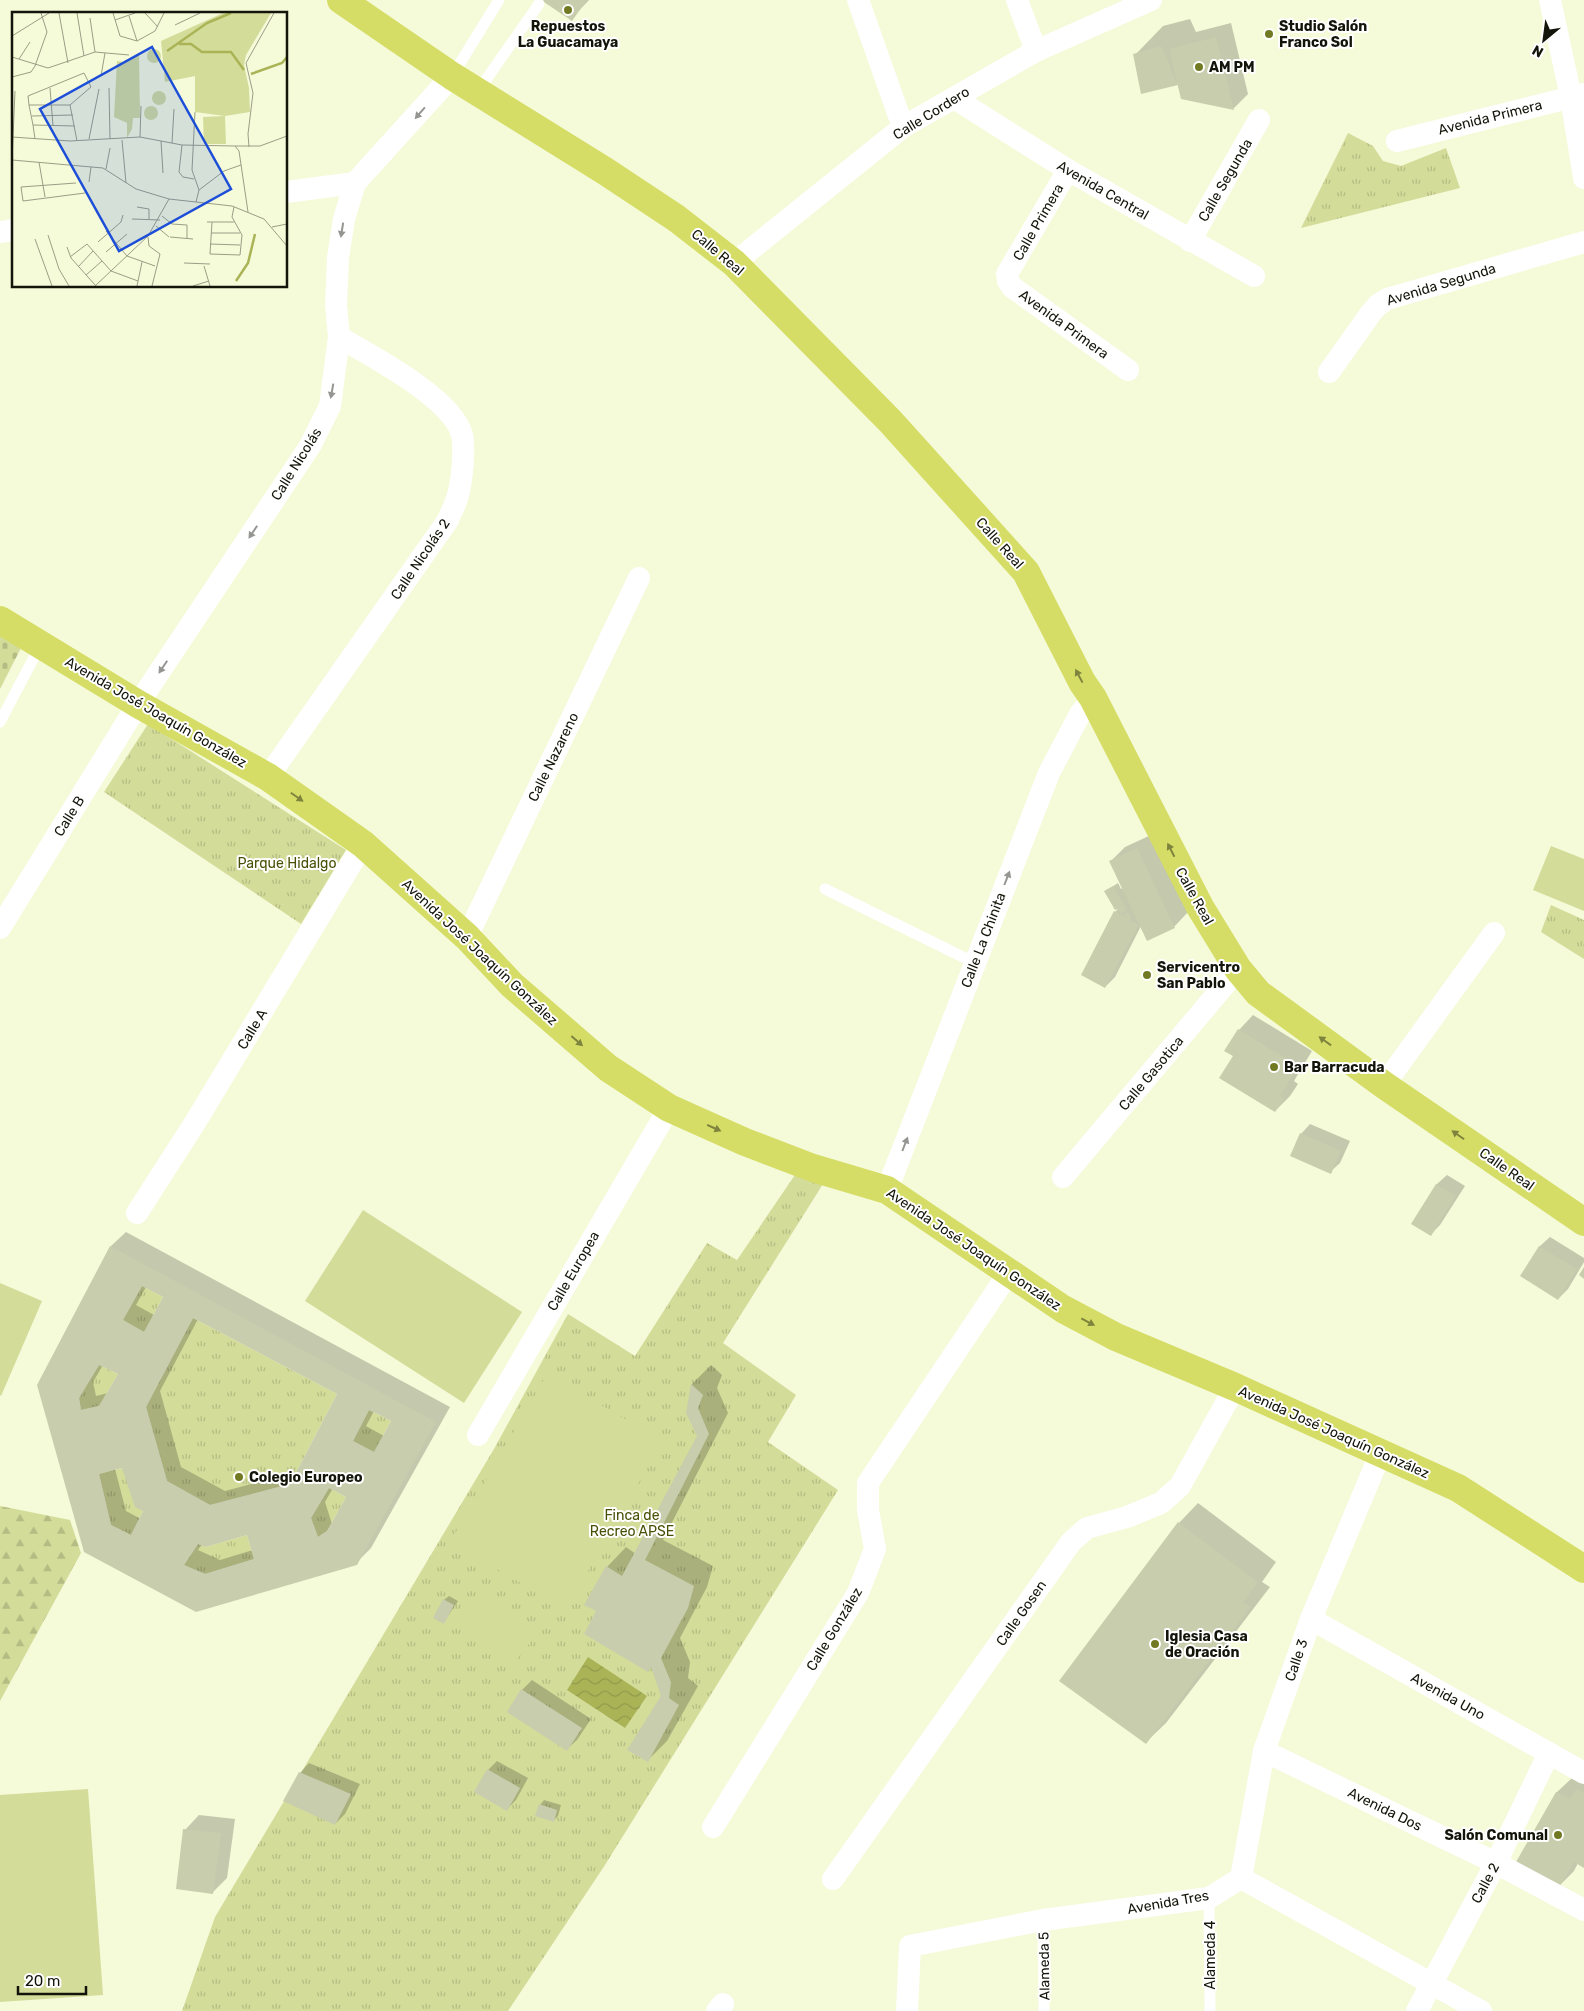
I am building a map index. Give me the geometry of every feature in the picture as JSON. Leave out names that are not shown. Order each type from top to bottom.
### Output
[{"type":"main road","name":"Calle Real","points":[[346,1],[452,76],[605,170],[676,218],[734,263],[890,421],[1026,572],[1200,907],[1238,969],[1258,993],[1384,1084],[1584,1222]]},
{"type":"main road","name":"Avenida José Joaquín González","points":[[0,620],[138,704],[268,777],[363,844],[468,937],[512,985],[608,1068],[669,1108],[745,1142],[813,1168],[888,1190],[1010,1271],[1063,1309],[1116,1337],[1235,1387],[1458,1488],[1584,1569]]},
{"type":"street","points":[[858,0],[903,127]]},
{"type":"street","points":[[1017,0],[1036,51]]},
{"type":"street","name":"Calle Cordero","points":[[734,263],[903,127],[1036,51],[1151,0]]},
{"type":"street","points":[[1550,0],[1577,96],[1584,178]]},
{"type":"street","name":"Calle Nicolás","points":[[138,704],[310,446],[330,406],[338,337],[336,305],[338,258],[344,219],[355,183],[452,76]]},
{"type":"street","name":"Avenida Primera","points":[[1397,141],[1577,96]]},
{"type":"street","name":"Avenida Central","points":[[954,98],[1068,170],[1254,276]]},
{"type":"street","name":"Calle Segunda","points":[[1190,241],[1260,120]]},
{"type":"street","name":"Calle Primera","points":[[1007,274],[1068,170]]},
{"type":"street","points":[[288,192],[355,183]]},
{"type":"street","name":"Avenida Segunda","points":[[1329,372],[1371,312],[1386,299],[1584,242]]},
{"type":"street","name":"Avenida Primera","points":[[1007,274],[1008,281],[1012,287],[1128,370]]},
{"type":"street","name":"Calle Nicolás 2","points":[[268,777],[448,520],[458,495],[462,434],[452,415],[437,399],[338,337]]},
{"type":"street","name":"Calle Nazareno","points":[[468,937],[639,578]]},
{"type":"street","name":"Calle La Chinita","points":[[888,1190],[1049,773],[1080,714],[1093,698]]},
{"type":"street","name":"Calle B","points":[[0,928],[138,704]]},
{"type":"street","name":"Calle A","points":[[137,1213],[196,1122],[363,844]]},
{"type":"street","points":[[1384,1084],[1494,933]]},
{"type":"street","name":"Calle Gasotica","points":[[1064,1177],[1238,969]]},
{"type":"street","name":"Calle Europea","points":[[478,1435],[669,1108]]},
{"type":"street","name":"Calle González","points":[[712,1827],[858,1593],[875,1549],[868,1510],[868,1483],[1010,1271]]},
{"type":"street","name":"Calle Gosen","points":[[833,1879],[1071,1542],[1087,1528],[1127,1517],[1161,1503],[1180,1486],[1235,1387]]},
{"type":"street","name":"Calle 3","points":[[1241,1878],[1264,1751],[1311,1619],[1381,1452]]},
{"type":"street","name":"Avenida Uno","points":[[1311,1619],[1584,1773]]},
{"type":"street","name":"Avenida Dos","points":[[1264,1751],[1496,1863],[1584,1910]]},
{"type":"street","name":"Calle 2","points":[[1417,2011],[1496,1863],[1549,1753]]},
{"type":"street","points":[[1241,1878],[1481,2011]]},
{"type":"street","name":"Avenida Tres","points":[[907,2011],[910,1946],[1044,1920],[1209,1898],[1241,1878]]},
{"type":"lane","points":[[452,76],[499,0]]},
{"type":"lane","points":[[478,91],[539,4]]},
{"type":"lane","points":[[0,722],[41,644]]},
{"type":"lane","points":[[825,889],[975,963]]},
{"type":"lane","name":"Alameda 4","points":[[1209,1898],[1210,2011]]},
{"type":"lane","name":"Alameda 5","points":[[1044,1920],[1044,2011]]},
{"type":"green space","points":[[1348,133],[1373,146],[1383,161],[1401,166],[1446,148],[1460,188],[1301,228]]},
{"type":"green space","points":[[0,636],[21,648],[0,689]]},
{"type":"green space","name":"Parque Hidalgo","points":[[148,724],[346,850],[301,924],[104,792]]},
{"type":"green space","points":[[1551,846],[1584,859],[1584,911],[1533,890]]},
{"type":"green space","points":[[1551,905],[1584,920],[1584,959],[1541,932]]},
{"type":"green space","name":"Finca de Recreo APSE","points":[[797,1172],[823,1184],[723,1343],[796,1395],[768,1442],[838,1490],[605,1865],[508,2011],[182,2011],[215,1917],[494,1449],[568,1314],[635,1356],[707,1243],[737,1260]]},
{"type":"green space","points":[[363,1210],[522,1312],[464,1403],[305,1301]]},
{"type":"green space","points":[[0,1283],[42,1301],[1,1396],[0,1395]]},
{"type":"green space","points":[[142,1286],[163,1297],[144,1332],[123,1320]]},
{"type":"green space","points":[[193,1318],[337,1394],[290,1484],[210,1505],[167,1481],[146,1407]]},
{"type":"green space","points":[[99,1365],[118,1374],[99,1406],[81,1410],[79,1398]]},
{"type":"green space","points":[[547,1374],[663,1441],[566,1609],[450,1542]]},
{"type":"green space","points":[[369,1410],[391,1421],[374,1452],[353,1441]]},
{"type":"green space","points":[[122,1468],[143,1511],[131,1535],[111,1525],[99,1474]]},
{"type":"green space","points":[[329,1488],[346,1497],[327,1531],[318,1537],[311,1518]]},
{"type":"green space","points":[[0,1506],[70,1520],[81,1553],[0,1701]]},
{"type":"green space","points":[[247,1535],[254,1559],[205,1574],[184,1565],[198,1544],[206,1547]]},
{"type":"green space","points":[[481,1588],[539,1631],[515,1662],[458,1619]]},
{"type":"green space","points":[[88,1789],[103,1995],[0,2002],[0,1795]]},
{"type":"water","points":[[588,1657],[647,1696],[625,1728],[567,1690]]},
{"type":"building","name":"Repuestos La Guacamaya","points":[[541,0],[587,0],[572,21]]},
{"type":"building","name":"AM PM","points":[[1216,37],[1234,110],[1181,99],[1169,49]]},
{"type":"building","points":[[1161,46],[1178,85],[1141,94],[1133,54]]},
{"type":"building","points":[[1137,848],[1175,928],[1147,941],[1109,861]]},
{"type":"building","points":[[1113,886],[1127,910],[1121,914],[1118,909],[1115,910],[1104,891]]},
{"type":"building","points":[[1114,911],[1124,916],[1126,912],[1130,914],[1130,920],[1139,925],[1105,988],[1081,975]]},
{"type":"building","points":[[1238,1029],[1298,1066],[1280,1096],[1284,1098],[1275,1112],[1219,1078],[1233,1056],[1224,1051]]},
{"type":"building","points":[[1300,1133],[1341,1151],[1331,1174],[1290,1156]]},
{"type":"building","points":[[1436,1184],[1456,1196],[1431,1236],[1411,1224]]},
{"type":"building","points":[[110,1246],[436,1422],[357,1565],[196,1612],[84,1552],[37,1385]],"holes":[[[142,1286],[163,1297],[144,1332],[123,1320]],[[193,1318],[337,1394],[290,1484],[210,1505],[167,1481],[146,1407]],[[99,1365],[118,1374],[99,1406],[81,1410],[79,1398]],[[369,1410],[391,1421],[374,1452],[353,1441]],[[122,1468],[135,1507],[143,1511],[131,1535],[111,1525],[99,1474]],[[329,1488],[346,1497],[327,1531],[318,1537],[311,1518]],[[247,1535],[254,1559],[205,1574],[184,1565],[198,1544],[206,1547]]]},
{"type":"building","points":[[1539,1246],[1577,1269],[1558,1300],[1520,1276]]},
{"type":"building","points":[[1584,1267],[1584,1279],[1579,1275]]},
{"type":"building","points":[[691,1384],[703,1395],[698,1408],[709,1434],[645,1560],[694,1586],[688,1608],[661,1658],[671,1682],[669,1698],[679,1705],[648,1762],[627,1750],[661,1696],[651,1667],[648,1672],[584,1634],[596,1611],[584,1605],[606,1566],[622,1576],[697,1436],[686,1413]]},
{"type":"building","name":"Iglesia Casa de Oración","points":[[1178,1522],[1258,1582],[1243,1602],[1251,1607],[1146,1744],[1059,1681]]},
{"type":"building","points":[[443,1599],[454,1605],[444,1624],[433,1618]]},
{"type":"building","points":[[521,1689],[582,1728],[567,1751],[507,1712]]},
{"type":"building","points":[[487,1769],[520,1788],[507,1811],[474,1792]]},
{"type":"building","points":[[299,1772],[351,1794],[335,1825],[283,1801]]},
{"type":"building","name":"Salón Comunal","points":[[1576,1789],[1584,1793],[1584,1868],[1574,1862],[1559,1887],[1516,1862],[1556,1792],[1570,1799]]},
{"type":"building","points":[[539,1804],[557,1810],[554,1822],[535,1816]]},
{"type":"building","points":[[183,1829],[221,1833],[213,1894],[176,1889]]},
{"type":"place","name":"Repuestos La Guacamaya","points":[[568,10]]},
{"type":"place","name":"Studio Salón Franco Sol","points":[[1269,34]]},
{"type":"place","name":"AM PM","points":[[1199,67]]},
{"type":"place","name":"Servicentro San Pablo","points":[[1147,975]]},
{"type":"place","name":"Bar Barracuda","points":[[1274,1067]]},
{"type":"place","name":"Colegio Europeo","points":[[239,1477]]},
{"type":"place","name":"Iglesia Casa de Oración","points":[[1155,1644]]},
{"type":"place","name":"Salón Comunal","points":[[1558,1835]]}]
